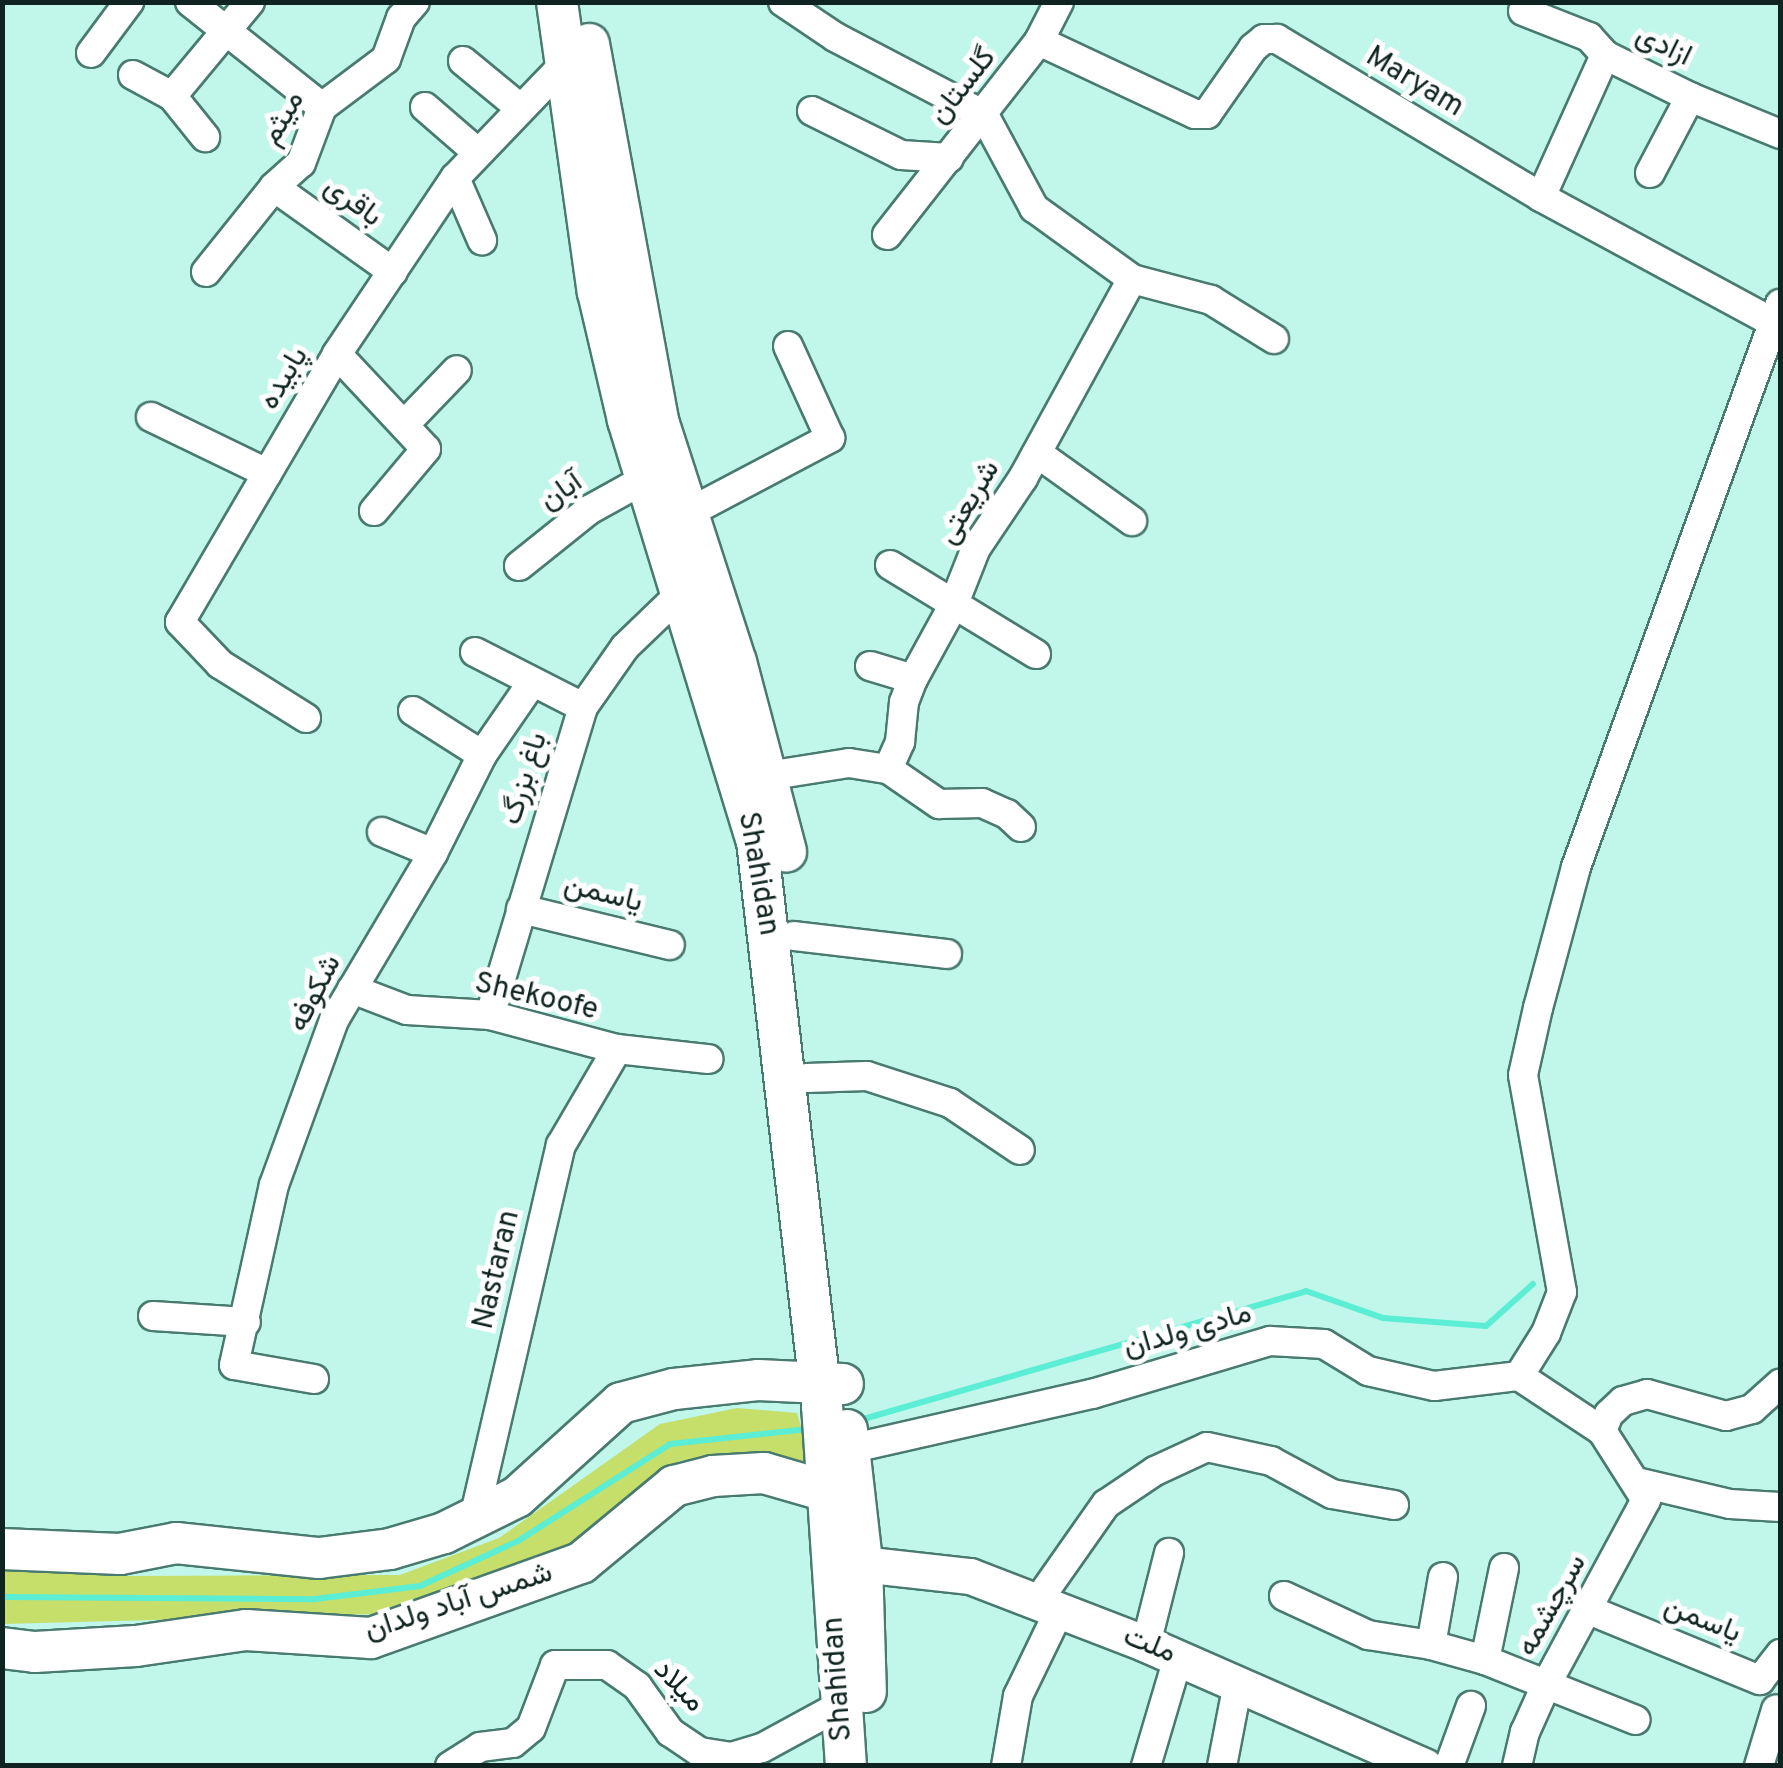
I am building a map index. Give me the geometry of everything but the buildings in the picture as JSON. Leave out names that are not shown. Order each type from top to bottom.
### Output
[{"type":"main road","name":"Shahidan","points":[[557,2],[598,292],[646,479],[756,841],[831,1385],[849,1449],[841,1705],[846,1766]]},
{"type":"main road","name":"Shahidan","points":[[581,2],[659,424],[736,662],[786,846],[831,1385],[826,1492],[846,1561],[868,1766]]},
{"type":"main road","points":[[2,1549],[120,1554],[176,1543],[319,1558],[390,1549],[444,1533],[517,1497],[621,1403],[674,1390],[758,1380],[831,1385]]},
{"type":"main road","name":"شمس آباد ولدان","points":[[2,1648],[35,1652],[136,1646],[246,1630],[371,1638],[581,1563],[674,1486],[714,1476],[764,1473],[826,1492]]},
{"type":"street","points":[[91,53],[129,2]]},
{"type":"street","points":[[190,2],[322,108]]},
{"type":"street","points":[[172,96],[250,2]]},
{"type":"street","name":"میثم","points":[[206,272],[274,186],[302,163],[322,108],[386,59],[401,18],[415,2]]},
{"type":"street","points":[[782,2],[835,37],[984,116],[1034,208],[1132,279],[1211,300],[1274,339]]},
{"type":"street","name":"گلستان","points":[[887,235],[1040,41],[1059,2]]},
{"type":"street","name":"ازادی","points":[[1523,11],[1589,36],[1606,55],[1690,97],[1780,134]]},
{"type":"street","name":"Maryam","points":[[1040,41],[1160,98],[1207,114],[1253,48],[1264,39],[1277,39],[1541,197],[1777,313]]},
{"type":"street","points":[[1541,197],[1606,55]]},
{"type":"street","name":"پابیده","points":[[306,718],[220,664],[180,622],[338,354],[456,178],[568,60]]},
{"type":"street","points":[[463,62],[520,108]]},
{"type":"street","points":[[133,75],[172,96],[206,137]]},
{"type":"street","points":[[1650,174],[1690,97]]},
{"type":"street","points":[[425,107],[477,152]]},
{"type":"street","name":"گلستان","points":[[812,112],[901,155],[950,158]]},
{"type":"street","points":[[456,178],[482,240]]},
{"type":"street","name":"باقری","points":[[274,186],[393,272]]},
{"type":"street","name":"شریعتی","points":[[888,769],[900,742],[904,702],[913,679],[954,606],[976,548],[1037,453],[1132,279]]},
{"type":"street","points":[[1777,313],[1576,867],[1538,1008],[1523,1075],[1562,1292],[1546,1333],[1519,1376],[1602,1432],[1612,1454],[1637,1482],[1730,1504],[1780,1507]]},
{"type":"street","points":[[688,513],[830,438],[788,346]]},
{"type":"street","points":[[338,354],[426,449],[374,510]]},
{"type":"street","points":[[404,425],[458,370]]},
{"type":"street","points":[[151,417],[267,473]]},
{"type":"street","points":[[1037,453],[1132,521]]},
{"type":"street","name":"آبان","points":[[520,566],[589,510],[646,479]]},
{"type":"street","points":[[890,565],[1036,654]]},
{"type":"street","name":"باغ بزرگ","points":[[490,1015],[584,707],[625,647],[680,594]]},
{"type":"street","points":[[474,652],[531,684],[584,707]]},
{"type":"street","points":[[870,666],[913,679]]},
{"type":"street","name":"شکوفه","points":[[314,1378],[234,1365],[274,1185],[334,1020],[433,853],[482,755],[531,684]]},
{"type":"street","points":[[413,711],[482,755]]},
{"type":"street","points":[[767,776],[849,763],[888,769],[939,804],[982,804],[1007,814],[1022,827]]},
{"type":"street","points":[[382,832],[433,853]]},
{"type":"street","name":"یاسمن","points":[[521,909],[670,945]]},
{"type":"street","points":[[794,936],[947,954]]},
{"type":"street","name":"Shekoofe","points":[[352,989],[407,1010],[490,1015],[616,1049],[708,1058]]},
{"type":"street","name":"Nastaran","points":[[474,1518],[561,1145],[616,1049]]},
{"type":"street","points":[[807,1078],[867,1076],[950,1103],[1020,1150]]},
{"type":"street","points":[[153,1316],[246,1322]]},
{"type":"street","name":"مادی ولدان","points":[[849,1449],[1092,1394],[1270,1341],[1324,1344],[1368,1370],[1434,1386],[1519,1376]]},
{"type":"street","points":[[1602,1432],[1609,1414],[1624,1401],[1648,1394],[1726,1416],[1752,1409],[1780,1384]]},
{"type":"street","points":[[1006,1766],[1018,1696],[1048,1606],[1106,1504],[1155,1471],[1208,1447],[1271,1461],[1332,1494],[1375,1505],[1394,1505]]},
{"type":"street","name":"سرچشمه","points":[[1517,1766],[1525,1732],[1548,1684],[1646,1500],[1637,1482]]},
{"type":"street","points":[[1146,1766],[1162,1651],[1169,1552]]},
{"type":"street","name":"ملت","points":[[846,1561],[970,1576],[1162,1651],[1424,1766]]},
{"type":"street","points":[[1485,1660],[1504,1568]]},
{"type":"street","points":[[1431,1645],[1443,1577]]},
{"type":"street","points":[[1284,1596],[1368,1635],[1431,1645],[1485,1660],[1636,1720]]},
{"type":"street","name":"یاسمن","points":[[1588,1610],[1760,1680],[1780,1654]]},
{"type":"street","name":"میلاد","points":[[450,1766],[480,1747],[512,1743],[532,1728],[555,1665],[607,1665],[637,1686],[670,1732],[700,1752],[732,1757],[762,1748],[841,1705]]},
{"type":"street","points":[[1222,1766],[1238,1684]]},
{"type":"street","points":[[1448,1766],[1471,1706]]},
{"type":"street","points":[[1759,1766],[1776,1710]]},
{"type":"green space","points":[[737,1408],[797,1413],[812,1463],[759,1453],[679,1461],[570,1548],[375,1614],[3,1624],[2,1569],[129,1576],[400,1575],[499,1538],[660,1424]]},
{"type":"waterway","points":[[860,1420],[1306,1291],[1383,1318],[1486,1326],[1533,1284]]},
{"type":"waterway","points":[[2,1597],[315,1599],[420,1586],[518,1541],[670,1444],[808,1429]]}]
